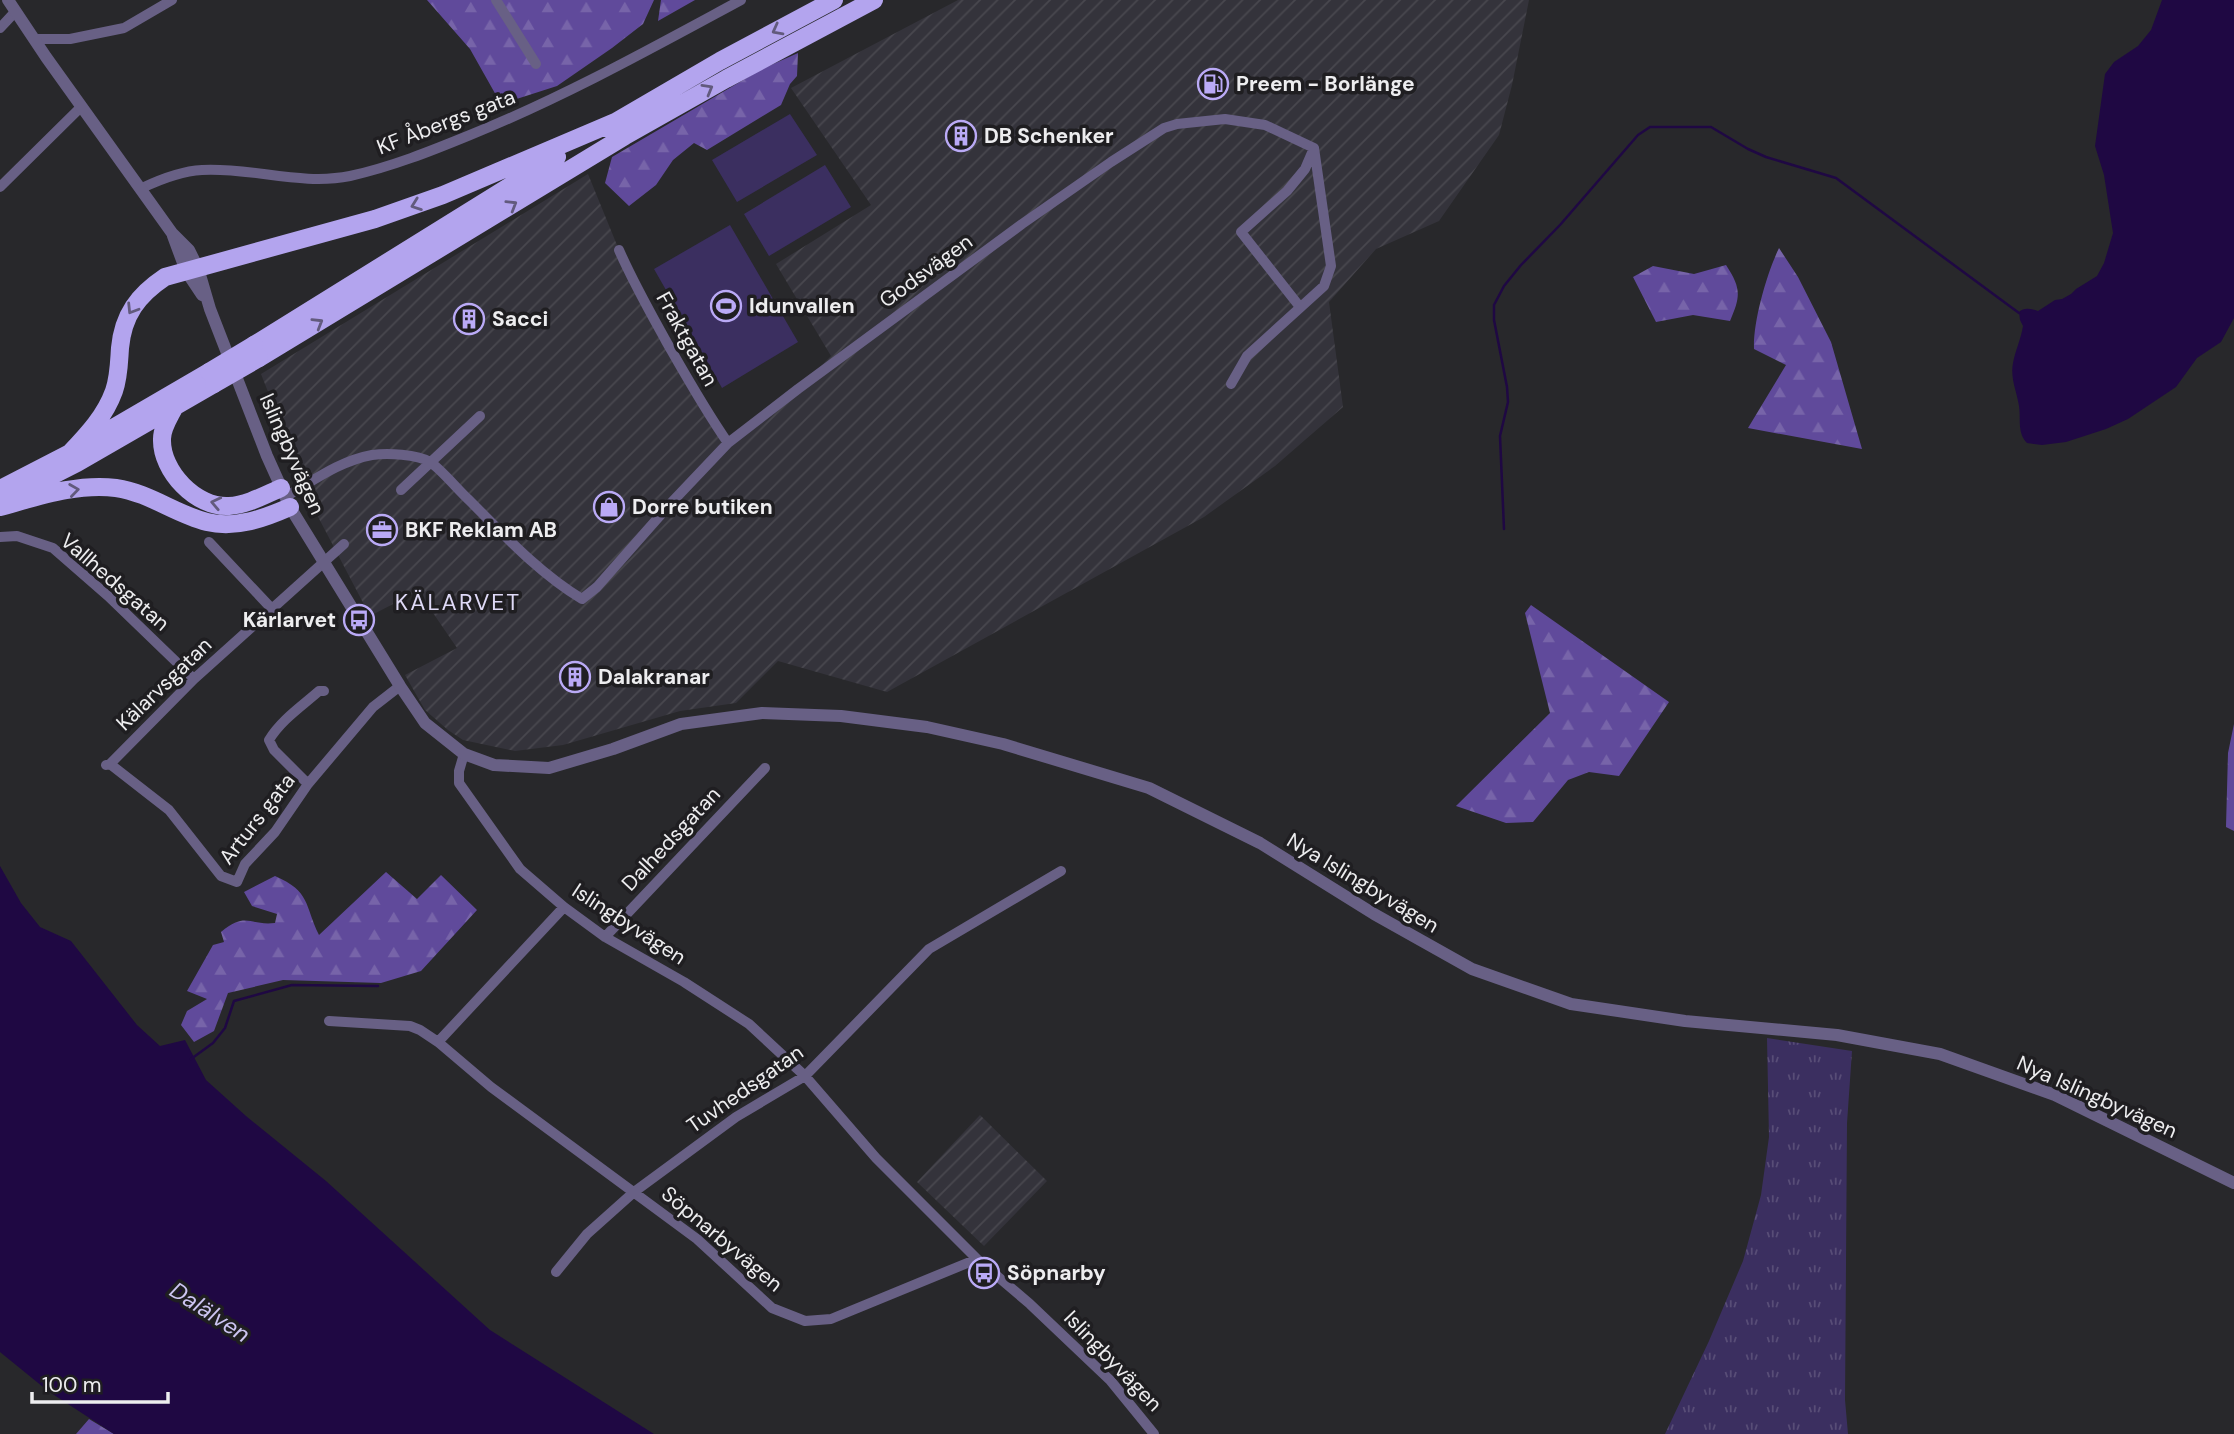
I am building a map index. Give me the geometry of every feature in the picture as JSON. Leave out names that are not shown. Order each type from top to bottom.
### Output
[{"type":"highway","points":[[0,489],[212,378],[615,122],[772,32],[834,0]]},
{"type":"highway","points":[[256,351],[625,136],[874,0]]},
{"type":"highway","points":[[70,453],[102,416],[111,397],[119,369],[125,322],[134,304],[150,287],[165,277],[375,219],[443,195],[615,122]]},
{"type":"highway","points":[[0,505],[174,408],[212,378]]},
{"type":"highway","points":[[174,408],[163,430],[162,445],[176,476],[195,495],[212,504],[230,506],[255,499],[286,497]]},
{"type":"highway","points":[[0,505],[64,491],[102,487],[145,495],[196,519],[217,524],[238,524],[262,518],[286,497]]},
{"type":"street","name":"Islingbyvägen","points":[[8,0],[172,233],[178,254],[192,270],[211,309],[286,497],[400,687],[425,723],[464,754],[459,771],[460,783],[520,869],[564,907],[605,937],[684,982],[749,1024],[805,1076],[876,1158],[977,1259],[1030,1304],[1110,1380],[1154,1434]]},
{"type":"street","points":[[34,39],[70,39],[124,28],[172,0]]},
{"type":"street","points":[[496,0],[536,64]]},
{"type":"street","name":"KF Åbergs gata","points":[[142,188],[170,177],[200,170],[221,169],[332,179],[385,167],[434,150],[550,102],[741,0]]},
{"type":"street","points":[[0,28],[15,12]]},
{"type":"street","points":[[0,187],[81,107]]},
{"type":"street","name":"Godsvägen","points":[[430,462],[509,540],[564,588],[582,599],[597,587],[728,443],[798,388],[1022,224],[1164,128],[1225,119],[1265,124],[1314,148]]},
{"type":"street","points":[[1231,384],[1247,356],[1324,286],[1331,266],[1314,148]]},
{"type":"street","points":[[1300,307],[1241,232],[1287,191],[1305,169],[1314,148]]},
{"type":"street","name":"Fraktgatan","points":[[619,250],[630,277],[678,363],[728,443]]},
{"type":"street","points":[[401,490],[480,416]]},
{"type":"street","points":[[286,497],[324,473],[347,462],[373,455],[403,455],[430,462]]},
{"type":"street","name":"Vallhedsgatan","points":[[0,537],[17,536],[53,548],[108,596],[194,679]]},
{"type":"street","points":[[209,542],[272,610]]},
{"type":"street","name":"Kälarvsgatan","points":[[106,765],[194,679],[344,544]]},
{"type":"street","name":"Arturs gata","points":[[106,765],[169,810],[221,876],[237,882],[245,864],[275,832],[309,784],[373,707],[400,687]]},
{"type":"street","points":[[309,784],[274,750],[270,740],[295,712],[319,691],[324,691]]},
{"type":"street","name":"Nya Islingbyvägen","points":[[464,754],[494,765],[548,768],[613,749],[681,724],[762,713],[866,719],[927,727],[1003,744],[1149,788],[1260,843],[1374,914],[1485,974],[1571,1004],[1685,1021],[1837,1035],[1940,1054],[2055,1095],[2234,1183]]},
{"type":"street","name":"Dalhedsgatan","points":[[605,937],[765,768]]},
{"type":"street","name":"Tuvhedsgatan","points":[[556,1272],[587,1234],[634,1192],[736,1117],[805,1076],[929,949],[1061,871]]},
{"type":"street","points":[[438,1042],[564,907]]},
{"type":"street","name":"Söpnarbyvägen","points":[[329,1021],[410,1026],[420,1030],[491,1087],[697,1239],[772,1308],[805,1321],[831,1319],[977,1259]]},
{"type":"shaded area","points":[[958,0],[1529,0],[1499,135],[1439,221],[1376,249],[1329,302],[1343,407],[1275,466],[1204,517],[887,692],[778,661],[736,703],[680,711],[563,745],[515,751],[463,740],[448,730],[425,710],[405,675],[457,648],[418,591],[370,616],[315,511],[261,374],[588,174],[630,277],[727,443],[798,389],[831,356],[776,264],[871,205],[791,88]]},
{"type":"shaded area","points":[[980,1115],[1047,1181],[984,1246],[917,1182]]},
{"type":"green space","points":[[427,0],[654,0],[643,24],[557,86],[501,104],[470,49]]},
{"type":"green space","points":[[661,0],[695,0],[658,21]]},
{"type":"green space","points":[[798,53],[797,76],[790,84],[781,105],[707,150],[694,143],[673,160],[656,185],[629,206],[605,183],[612,157],[762,69]]},
{"type":"green space","points":[[790,114],[817,155],[737,202],[712,160]]},
{"type":"green space","points":[[825,165],[851,207],[769,256],[744,214]]},
{"type":"green space","name":"Idunvallen","points":[[730,225],[798,342],[722,388],[654,269]]},
{"type":"green space","points":[[1779,248],[1798,277],[1831,342],[1862,449],[1748,428],[1786,365],[1754,349],[1762,297]]},
{"type":"green space","points":[[1726,265],[1735,280],[1738,292],[1730,321],[1693,315],[1656,322],[1633,277],[1653,266],[1694,274]]},
{"type":"green space","points":[[1531,605],[1669,702],[1619,776],[1589,772],[1568,780],[1533,822],[1506,823],[1456,806],[1550,713],[1525,613]]},
{"type":"green space","points":[[2234,724],[2234,831],[2226,827],[2228,753]]},
{"type":"green space","points":[[386,872],[417,899],[441,875],[477,910],[421,971],[381,983],[283,980],[228,993],[214,1031],[194,1042],[181,1025],[187,1011],[207,999],[187,991],[213,945],[224,942],[221,932],[243,921],[275,923],[277,914],[252,906],[244,892],[275,876],[287,882],[305,900],[319,935]]},
{"type":"green space","points":[[1767,1038],[1852,1051],[1847,1123],[1845,1400],[1848,1434],[1665,1434],[1743,1261],[1761,1195],[1769,1137]]},
{"type":"green space","points":[[89,1419],[114,1434],[76,1434]]},
{"type":"water","points":[[2162,0],[2234,0],[2234,318],[2221,342],[2197,358],[2176,387],[2128,419],[2066,442],[2042,445],[2027,443],[2021,430],[2012,374],[2023,326],[2019,312],[2026,309],[2038,311],[2071,294],[2097,276],[2104,263],[2113,233],[2104,175],[2095,146],[2105,74],[2114,62],[2138,46],[2151,30]]},
{"type":"water","name":"Dalälven","points":[[0,866],[21,903],[40,927],[71,941],[137,1025],[160,1046],[185,1040],[206,1080],[326,1181],[490,1330],[654,1434],[114,1434],[48,1391],[0,1352]]},
{"type":"waterway","points":[[1504,529],[1500,436],[1508,402],[1494,320],[1494,305],[1504,286],[1521,265],[1560,225],[1638,135],[1650,127],[1711,127],[1766,157],[1836,178],[2019,313]]},
{"type":"waterway","points":[[191,1059],[213,1043],[225,1028],[234,1001],[292,985],[378,986]]},
{"type":"place","name":"Preem - Borlänge","points":[[1213,84]]},
{"type":"place","name":"DB Schenker","points":[[961,136]]},
{"type":"place","name":"Idunvallen","points":[[726,306]]},
{"type":"place","name":"Sacci","points":[[469,319]]},
{"type":"place","name":"Dorre butiken","points":[[609,507]]},
{"type":"place","name":"BKF Reklam AB","points":[[382,530]]},
{"type":"place","name":"Kärlarvet","points":[[359,620]]},
{"type":"place","name":"Dalakranar","points":[[575,677]]},
{"type":"place","name":"Söpnarby","points":[[984,1273]]},
{"type":"district","name":"KÄLARVET","points":[[458,602]]}]
